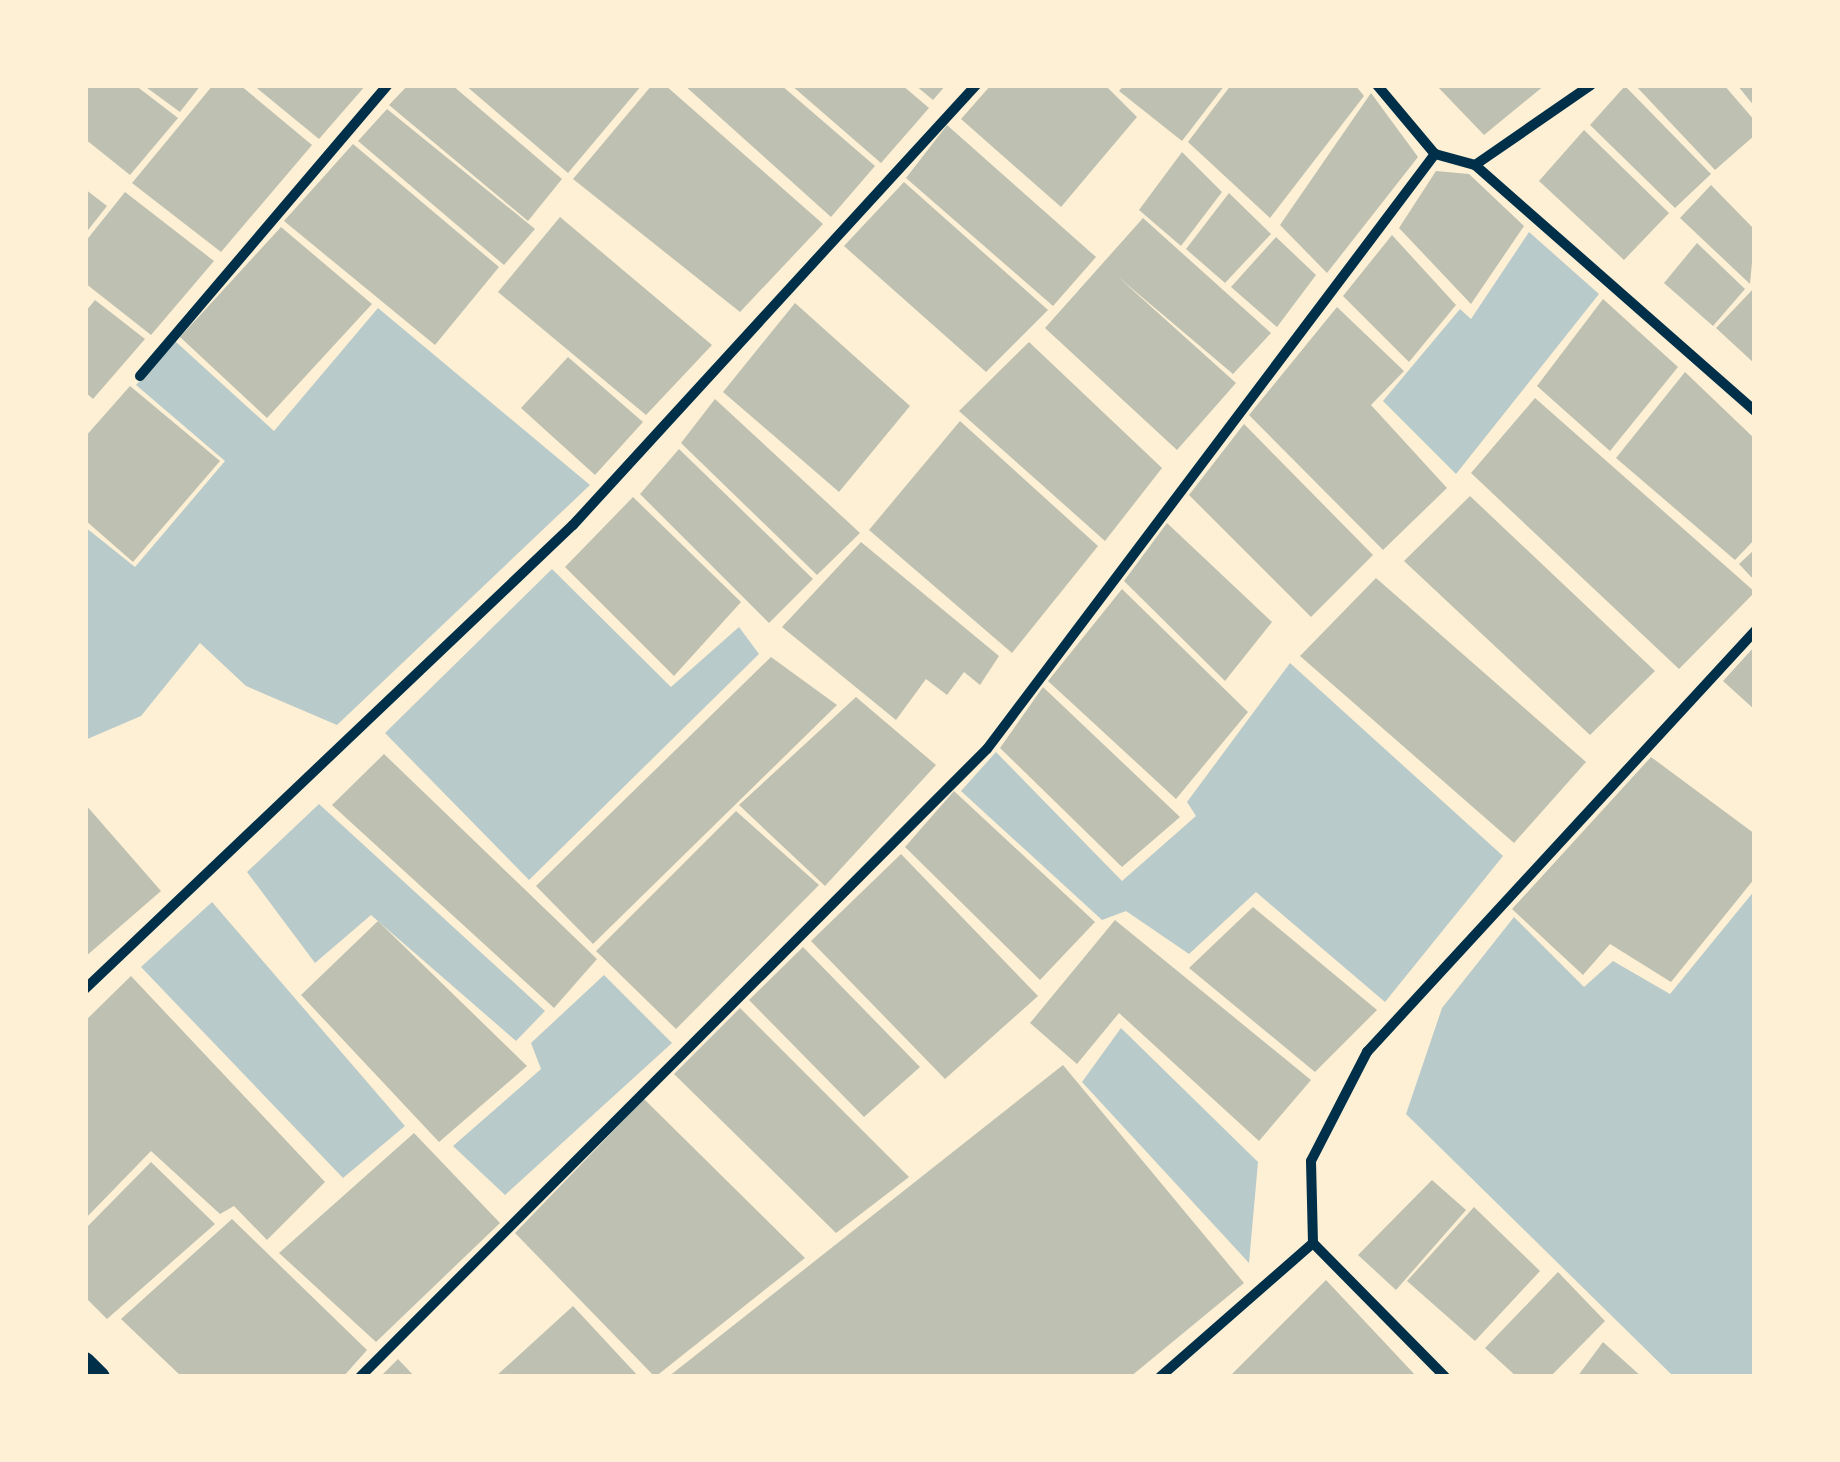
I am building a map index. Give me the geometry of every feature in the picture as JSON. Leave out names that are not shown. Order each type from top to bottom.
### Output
[{"type":"main road","points":[[85,1362],[100,1377]]},
{"type":"street","points":[[140,376],[388,85]]},
{"type":"street","points":[[85,989],[572,525],[976,85]]},
{"type":"street","points":[[1377,85],[1435,154],[1475,165],[1755,412]]},
{"type":"street","points":[[1475,165],[1590,85]]},
{"type":"street","points":[[360,1377],[987,750],[1435,154]]},
{"type":"street","points":[[1445,1377],[1313,1244],[1311,1161],[1367,1052],[1755,631]]},
{"type":"street","points":[[1160,1377],[1313,1244]]},
{"type":"shaded area","points":[[1529,232],[1599,294],[1456,474],[1383,401],[1460,309],[1471,319]]},
{"type":"shaded area","points":[[378,308],[590,485],[337,725],[246,686],[200,643],[141,716],[85,740],[85,527],[135,567],[225,461],[136,385],[175,341],[274,431]]},
{"type":"shaded area","points":[[552,569],[671,687],[739,627],[759,654],[529,880],[385,733]]},
{"type":"shaded area","points":[[1290,663],[1503,856],[1385,1002],[1256,892],[1189,954],[1126,911],[1102,920],[961,791],[996,752],[1122,881],[1196,816],[1187,802]]},
{"type":"shaded area","points":[[319,804],[545,1011],[516,1041],[371,915],[315,963],[247,872]]},
{"type":"shaded area","points":[[1755,890],[1755,1377],[1674,1377],[1406,1114],[1442,1008],[1514,917],[1584,987],[1613,961],[1670,994]]},
{"type":"shaded area","points":[[212,902],[405,1126],[343,1178],[141,967]]},
{"type":"shaded area","points":[[604,975],[672,1043],[505,1195],[453,1146],[541,1069],[531,1043]]},
{"type":"shaded area","points":[[1121,1028],[1258,1162],[1249,1263],[1082,1082]]},
{"type":"building","points":[[85,85],[135,85],[178,118],[130,175],[85,139]]},
{"type":"building","points":[[143,85],[201,85],[180,112]]},
{"type":"building","points":[[213,85],[240,85],[312,145],[221,252],[132,183]]},
{"type":"building","points":[[253,85],[366,85],[319,139]]},
{"type":"building","points":[[408,85],[452,85],[562,179],[528,221],[389,105]]},
{"type":"building","points":[[465,85],[642,85],[568,173]]},
{"type":"building","points":[[652,85],[665,85],[823,224],[740,312],[573,179]]},
{"type":"building","points":[[684,85],[781,85],[875,166],[831,217]]},
{"type":"building","points":[[791,85],[902,85],[929,108],[881,163]]},
{"type":"building","points":[[915,85],[946,85],[933,100]]},
{"type":"building","points":[[991,85],[1105,85],[1137,117],[1061,207],[961,119]]},
{"type":"building","points":[[1124,85],[1225,85],[1182,141],[1119,91]]},
{"type":"building","points":[[1231,85],[1355,85],[1364,96],[1270,218],[1188,142]]},
{"type":"building","points":[[1436,85],[1545,85],[1484,135]]},
{"type":"building","points":[[1635,85],[1724,85],[1755,121],[1755,135],[1715,170]]},
{"type":"building","points":[[1737,85],[1755,85],[1755,107]]},
{"type":"building","points":[[1625,86],[1711,174],[1675,208],[1590,125]]},
{"type":"building","points":[[1371,93],[1418,157],[1327,273],[1280,225]]},
{"type":"building","points":[[387,109],[535,229],[504,265],[358,141]]},
{"type":"building","points":[[947,125],[1096,257],[1053,306],[906,178]]},
{"type":"building","points":[[1584,130],[1669,213],[1624,260],[1539,181]]},
{"type":"building","points":[[353,144],[499,267],[435,345],[284,221]]},
{"type":"building","points":[[1182,152],[1222,192],[1181,246],[1139,210]]},
{"type":"building","points":[[1436,171],[1469,174],[1524,226],[1471,304],[1399,228]]},
{"type":"building","points":[[904,182],[1048,310],[986,372],[844,246]]},
{"type":"building","points":[[1711,185],[1755,230],[1750,284],[1680,218]]},
{"type":"building","points":[[85,189],[107,206],[85,234]]},
{"type":"building","points":[[125,192],[214,261],[151,335],[85,283],[85,242]]},
{"type":"building","points":[[1229,193],[1271,234],[1225,283],[1186,249]]},
{"type":"building","points":[[560,217],[712,345],[646,415],[498,292]]},
{"type":"building","points":[[1143,218],[1271,333],[1233,374],[1117,276],[1236,383],[1177,450],[1045,328]]},
{"type":"building","points":[[281,227],[372,304],[267,418],[180,337]]},
{"type":"building","points":[[1392,235],[1456,305],[1409,362],[1343,296]]},
{"type":"building","points":[[1276,237],[1316,275],[1277,327],[1231,287]]},
{"type":"building","points":[[1697,243],[1745,289],[1713,326],[1664,283]]},
{"type":"building","points":[[1755,287],[1755,364],[1716,328]]},
{"type":"building","points":[[1603,299],[1678,367],[1610,451],[1537,386]]},
{"type":"building","points":[[95,300],[145,339],[93,399],[85,392],[85,312]]},
{"type":"building","points":[[795,303],[910,406],[839,492],[723,392]]},
{"type":"building","points":[[1337,307],[1404,371],[1371,405],[1447,488],[1383,550],[1249,415]]},
{"type":"building","points":[[1029,342],[1162,468],[1105,541],[959,411]]},
{"type":"building","points":[[568,357],[643,422],[595,475],[521,408]]},
{"type":"building","points":[[1685,372],[1755,439],[1755,539],[1735,560],[1616,458]]},
{"type":"building","points":[[130,386],[220,461],[133,562],[85,520],[85,437]]},
{"type":"building","points":[[1535,398],[1755,592],[1679,669],[1471,473]]},
{"type":"building","points":[[715,399],[860,533],[817,575],[681,443]]},
{"type":"building","points":[[960,421],[1098,546],[1012,653],[869,530]]},
{"type":"building","points":[[1244,424],[1373,555],[1311,617],[1189,495]]},
{"type":"building","points":[[679,449],[813,579],[769,623],[640,494]]},
{"type":"building","points":[[1470,496],[1655,671],[1590,735],[1404,561]]},
{"type":"building","points":[[633,497],[741,602],[674,676],[565,567]]},
{"type":"building","points":[[1167,523],[1272,622],[1225,681],[1124,581]]},
{"type":"building","points":[[861,542],[999,656],[980,685],[964,672],[947,695],[926,679],[896,720],[782,627]]},
{"type":"building","points":[[1755,549],[1755,581],[1739,564]]},
{"type":"building","points":[[1376,578],[1586,762],[1514,843],[1300,656]]},
{"type":"building","points":[[1122,589],[1248,712],[1176,799],[1048,681]]},
{"type":"building","points":[[1755,646],[1755,710],[1723,681]]},
{"type":"building","points":[[771,657],[837,705],[593,944],[536,886]]},
{"type":"building","points":[[1043,687],[1180,817],[1122,867],[1000,748]]},
{"type":"building","points":[[856,697],[936,765],[825,886],[739,805]]},
{"type":"building","points":[[384,754],[597,959],[554,1008],[332,805]]},
{"type":"building","points":[[1651,757],[1755,834],[1755,878],[1671,982],[1610,944],[1583,975],[1512,909]]},
{"type":"building","points":[[954,791],[1095,922],[1040,980],[905,847]]},
{"type":"building","points":[[85,804],[161,891],[85,957]]},
{"type":"building","points":[[736,811],[819,885],[676,1029],[596,951]]},
{"type":"building","points":[[901,854],[1038,996],[945,1079],[811,941]]},
{"type":"building","points":[[1253,907],[1377,1010],[1315,1072],[1189,968]]},
{"type":"building","points":[[1115,920],[1311,1080],[1259,1141],[1119,1013],[1077,1064],[1030,1023]]},
{"type":"building","points":[[378,921],[527,1066],[439,1142],[301,995]]},
{"type":"building","points":[[803,947],[920,1067],[864,1117],[749,1000]]},
{"type":"building","points":[[131,976],[325,1182],[267,1240],[234,1206],[220,1214],[151,1151],[85,1219],[85,1021]]},
{"type":"building","points":[[740,1008],[909,1177],[836,1233],[674,1074]]},
{"type":"building","points":[[1063,1065],[1244,1283],[1130,1377],[668,1377]]},
{"type":"building","points":[[644,1099],[805,1258],[655,1377],[515,1233]]},
{"type":"building","points":[[414,1133],[500,1223],[376,1342],[279,1253]]},
{"type":"building","points":[[151,1162],[215,1224],[107,1319],[85,1297],[85,1229]]},
{"type":"building","points":[[1432,1180],[1466,1210],[1396,1290],[1358,1255]]},
{"type":"building","points":[[1474,1207],[1540,1271],[1475,1341],[1407,1281]]},
{"type":"building","points":[[232,1219],[367,1350],[343,1377],[182,1377],[121,1319]]},
{"type":"building","points":[[1558,1272],[1605,1321],[1550,1377],[1517,1377],[1485,1348]]},
{"type":"building","points":[[1326,1280],[1417,1377],[1229,1377]]},
{"type":"building","points":[[573,1306],[639,1377],[495,1377]]},
{"type":"building","points":[[1603,1342],[1642,1377],[1577,1377]]},
{"type":"building","points":[[398,1359],[415,1377],[380,1377]]}]
